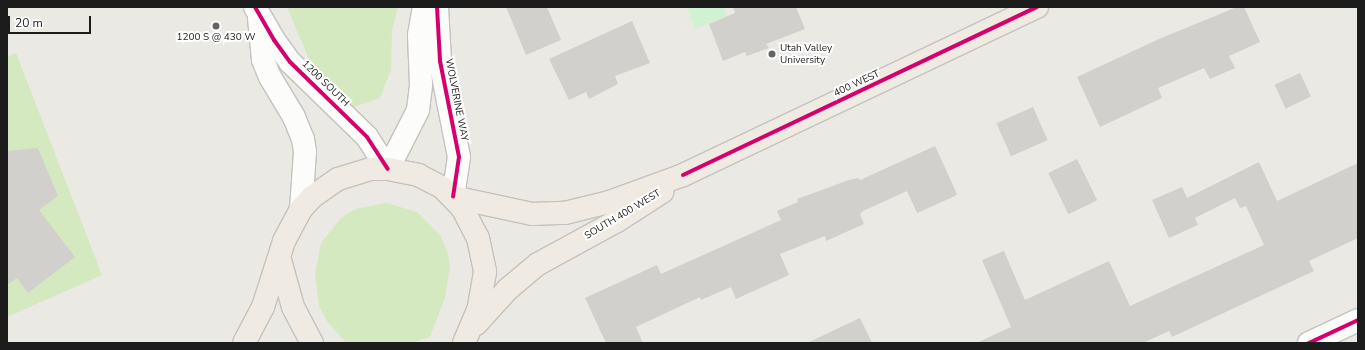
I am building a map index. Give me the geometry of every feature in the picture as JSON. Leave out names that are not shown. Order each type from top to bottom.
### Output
[{"type":"main road","name":"400 WEST","points":[[683,175],[1037,7]]},
{"type":"main road","points":[[244,343],[263,307],[287,235],[302,209],[312,197],[338,179],[371,169],[388,169],[418,175],[453,196],[472,223],[483,254],[485,272],[468,335]]},
{"type":"main road","name":"SOUTH 400 WEST","points":[[453,196],[520,212],[565,213],[609,202],[683,175]]},
{"type":"main road","name":"SOUTH 400 WEST","points":[[468,335],[508,289],[538,264],[636,209],[683,175]]},
{"type":"main road","points":[[280,258],[293,307],[312,343]]},
{"type":"street","points":[[388,169],[418,110],[421,85],[419,35],[424,7]]},
{"type":"street","name":"WOLVERINE WAY","points":[[437,7],[440,61],[459,157],[453,196]]},
{"type":"street","name":"1200 SOUTH","points":[[257,12],[290,62],[367,137],[388,169]]},
{"type":"street","name":"1200 SOUTH","points":[[257,12],[263,60],[294,117],[303,139],[305,152],[302,209]]},
{"type":"street","points":[[1309,343],[1358,320]]},
{"type":"green space","points":[[287,7],[398,7],[392,30],[391,70],[380,98],[351,108],[321,88]]},
{"type":"green space","points":[[687,7],[724,7],[727,16],[695,29]]},
{"type":"green space","points":[[16,53],[102,275],[7,317],[7,57]]},
{"type":"green space","points":[[386,203],[417,212],[440,235],[447,250],[450,266],[445,298],[430,337],[411,343],[346,343],[327,321],[319,306],[315,274],[321,243],[341,218],[355,209]]},
{"type":"building","points":[[506,7],[547,7],[561,40],[526,55]]},
{"type":"building","points":[[733,7],[796,7],[805,29],[766,44],[769,48],[747,56],[745,52],[723,61],[709,24],[735,13]]},
{"type":"building","points":[[1237,7],[1244,7],[1260,42],[1229,56],[1235,68],[1210,79],[1204,68],[1158,88],[1162,98],[1100,127],[1077,77],[1159,39]]},
{"type":"building","points":[[632,21],[650,63],[615,76],[618,84],[589,99],[586,92],[569,100],[549,59]]},
{"type":"building","points":[[1300,73],[1311,97],[1286,108],[1275,85]]},
{"type":"building","points":[[1033,107],[1048,140],[1011,156],[996,123]]},
{"type":"building","points":[[935,146],[957,194],[955,196],[917,213],[907,191],[863,211],[860,214],[864,224],[826,241],[825,236],[780,254],[789,275],[736,299],[731,287],[701,300],[700,297],[636,327],[643,343],[606,343],[585,298],[657,265],[661,274],[781,220],[777,211],[798,202],[797,199],[849,180],[858,178],[860,180]]},
{"type":"building","points":[[38,148],[58,196],[39,210],[75,257],[28,293],[17,278],[7,285],[7,151]]},
{"type":"building","points":[[1077,159],[1097,200],[1068,214],[1048,173]]},
{"type":"building","points":[[1259,162],[1277,201],[1358,163],[1358,238],[1309,261],[1314,271],[1172,337],[1169,331],[1143,343],[976,343],[1011,327],[982,260],[1004,251],[1025,300],[1109,261],[1130,306],[1264,245],[1246,206],[1240,208],[1235,198],[1195,218],[1198,225],[1169,238],[1152,200],[1182,187],[1187,198]]},
{"type":"building","points":[[860,318],[872,343],[807,343]]},
{"type":"cycle path","points":[[255,7],[274,40],[290,62],[367,137],[388,169]]},
{"type":"cycle path","points":[[437,7],[440,61],[459,157],[453,197]]},
{"type":"cycle path","points":[[683,175],[1037,7]]},
{"type":"cycle path","points":[[1309,343],[1358,320]]},
{"type":"place","name":"1200 S @ 430 W","points":[[216,26]]},
{"type":"place","name":"Utah Valley University","points":[[772,54]]}]
